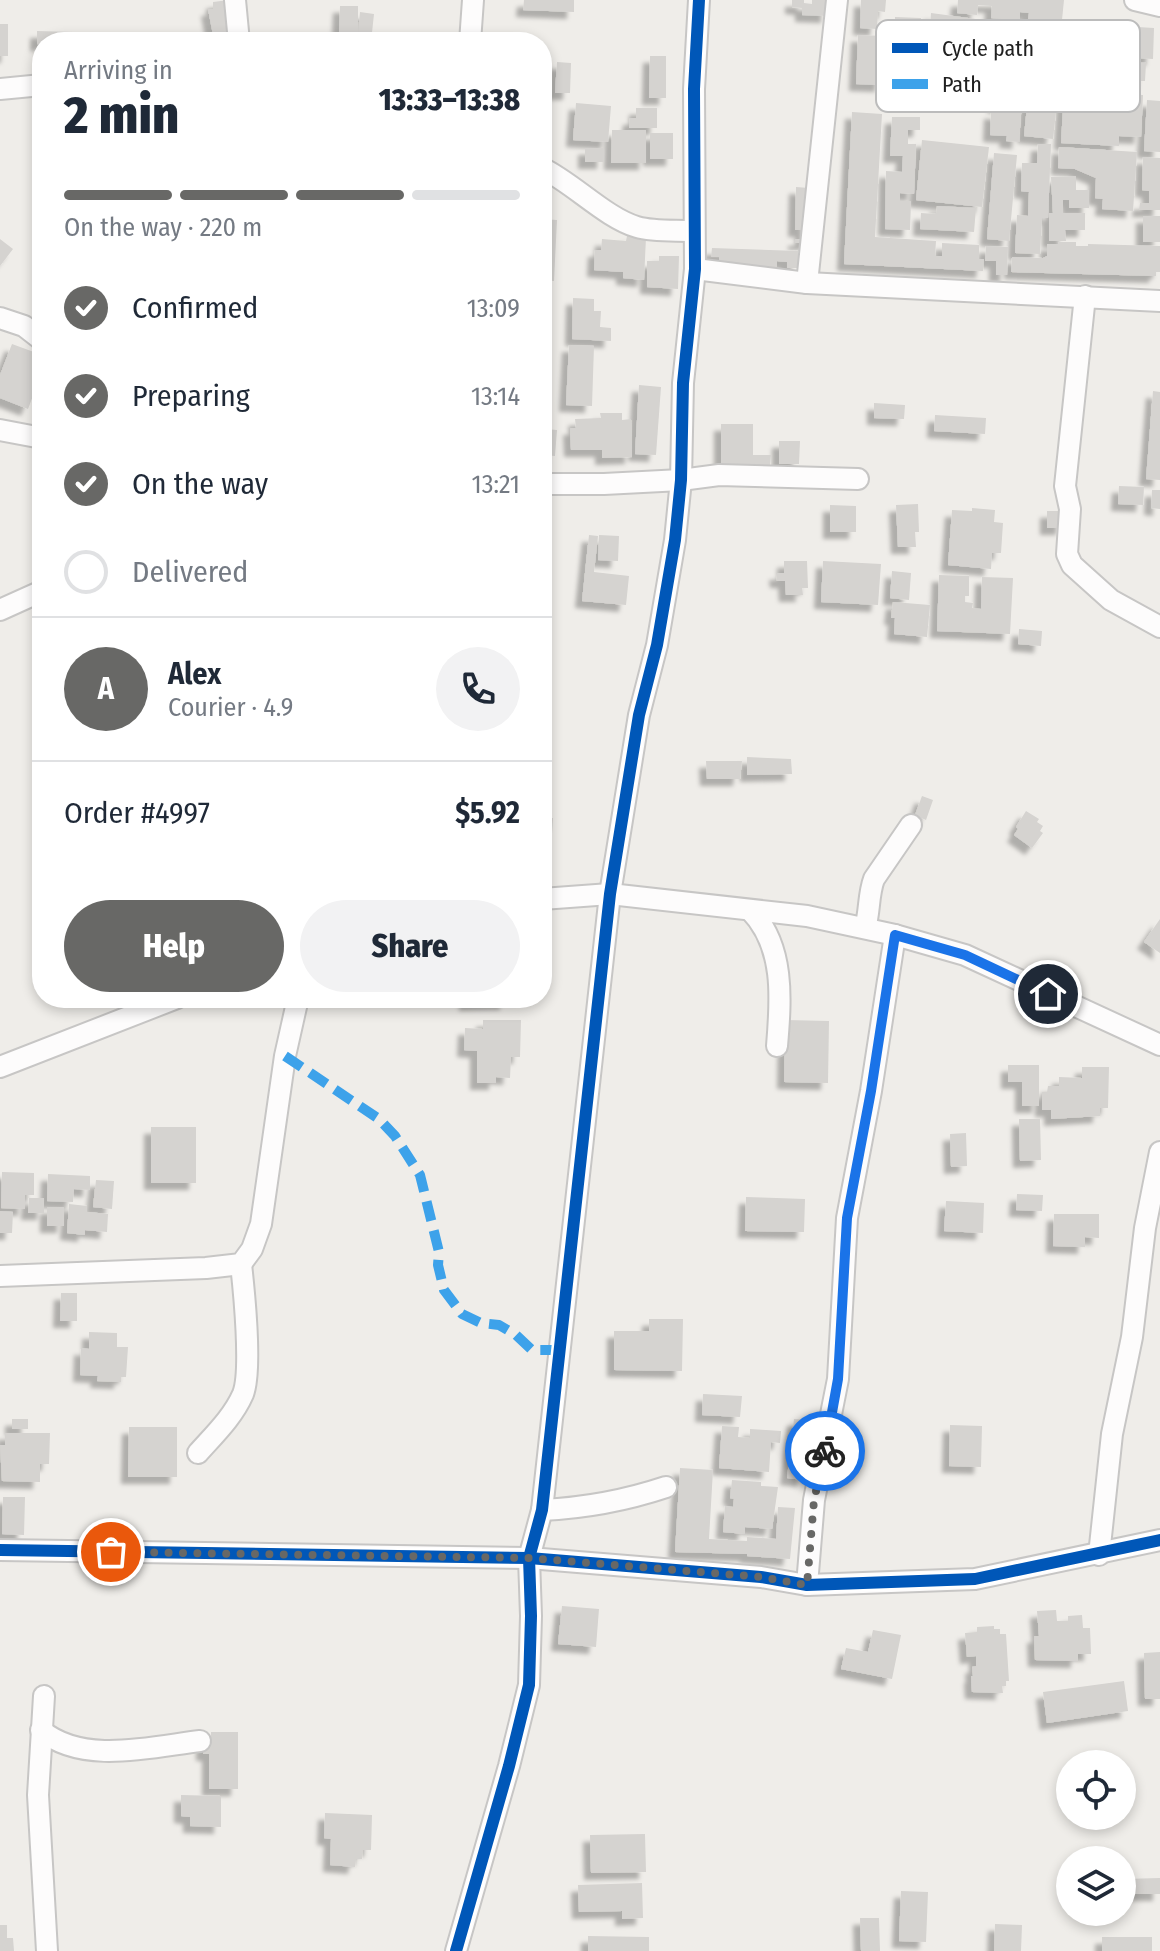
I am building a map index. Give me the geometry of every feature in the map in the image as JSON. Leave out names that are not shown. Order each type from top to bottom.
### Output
[{"type":"street","points":[[235,0],[238,32]]},
{"type":"street","points":[[471,32],[473,0]]},
{"type":"street","points":[[456,1951],[529,1685],[529,1558],[542,1510],[610,894],[639,715],[657,645],[675,540],[681,480],[683,383],[695,269],[694,89],[699,0]]},
{"type":"street","points":[[807,283],[837,0]]},
{"type":"street","points":[[1135,0],[1160,6]]},
{"type":"street","points":[[0,89],[32,86]]},
{"type":"street","points":[[552,173],[635,227],[693,231]]},
{"type":"street","points":[[695,269],[807,283],[1160,301]]},
{"type":"street","points":[[1085,296],[1065,486],[1070,509],[1067,554],[1072,565],[1111,600],[1160,627]]},
{"type":"street","points":[[0,318],[24,326],[32,332]]},
{"type":"street","points":[[0,430],[32,436]]},
{"type":"street","points":[[552,484],[681,480],[719,475],[858,479]]},
{"type":"street","points":[[0,610],[32,596]]},
{"type":"street","points":[[865,928],[871,909],[874,879],[911,825]]},
{"type":"street","points":[[552,898],[610,894],[807,916],[895,935],[965,955],[1160,1045]]},
{"type":"street","points":[[750,910],[764,925],[773,945],[779,1002],[777,1046]]},
{"type":"street","points":[[807,1585],[814,1500],[838,1379],[847,1218],[871,1091],[895,935]]},
{"type":"street","points":[[0,1067],[151,1008]]},
{"type":"street","points":[[198,1453],[234,1412],[244,1391],[247,1367],[241,1264],[252,1249],[261,1224],[285,1056],[296,1008]]},
{"type":"street","points":[[1099,1555],[1112,1434],[1132,1337],[1145,1228],[1160,1152]]},
{"type":"street","points":[[0,1276],[241,1264]]},
{"type":"street","points":[[542,1510],[626,1500],[666,1487]]},
{"type":"street","points":[[0,1550],[529,1558],[761,1577],[807,1585],[975,1579],[1160,1540]]},
{"type":"street","points":[[44,1696],[38,1795],[47,1951]]},
{"type":"street","points":[[41,1730],[61,1744],[85,1749],[128,1749],[200,1741]]},
{"type":"building","points":[[229,0],[233,32],[212,32],[208,9],[213,9],[213,2]]},
{"type":"building","points":[[524,0],[574,0],[574,12],[523,10]]},
{"type":"building","points":[[792,0],[812,4],[812,0],[828,0],[828,16],[802,15],[802,8],[792,7]]},
{"type":"building","points":[[861,0],[886,0],[885,12],[878,11],[876,29],[860,28]]},
{"type":"building","points":[[958,0],[1064,0],[1062,20],[1028,20],[1029,13],[1020,12],[1020,20],[991,18],[992,6],[978,5],[977,15],[957,13]]},
{"type":"building","points":[[340,6],[358,6],[358,32],[339,32]]},
{"type":"building","points":[[360,12],[374,14],[372,32],[358,32]]},
{"type":"building","points":[[931,13],[983,20],[931,20]]},
{"type":"building","points":[[895,17],[921,18],[921,20],[895,20]]},
{"type":"building","points":[[0,24],[8,24],[8,56],[0,56]]},
{"type":"building","points":[[1140,27],[1154,28],[1153,59],[1140,58]]},
{"type":"building","points":[[858,35],[876,36],[876,85],[856,84]]},
{"type":"building","points":[[650,56],[666,56],[666,98],[649,98]]},
{"type":"building","points":[[557,62],[571,63],[570,93],[555,93]]},
{"type":"building","points":[[1140,63],[1146,63],[1145,81],[1140,81]]},
{"type":"building","points":[[1140,95],[1143,95],[1141,137],[1119,136],[1119,146],[1061,143],[1063,112],[1140,112]]},
{"type":"building","points":[[1147,100],[1160,101],[1160,152],[1144,151]]},
{"type":"building","points":[[576,103],[611,106],[608,142],[573,140]]},
{"type":"building","points":[[636,108],[657,108],[657,128],[629,128],[630,118],[636,118]]},
{"type":"building","points":[[852,112],[882,114],[875,237],[936,241],[935,256],[942,256],[942,243],[979,245],[979,259],[984,259],[983,271],[844,264]]},
{"type":"building","points":[[991,112],[1021,112],[1019,142],[1006,141],[1007,136],[990,135]]},
{"type":"building","points":[[1026,112],[1056,112],[1053,139],[1024,136]]},
{"type":"building","points":[[892,117],[920,117],[920,130],[908,130],[908,144],[916,144],[914,194],[900,193],[900,201],[911,201],[910,230],[885,229],[886,171],[902,172],[903,156],[890,156]]},
{"type":"building","points":[[612,130],[646,130],[646,163],[611,163]]},
{"type":"building","points":[[650,133],[673,133],[673,159],[650,159]]},
{"type":"building","points":[[922,140],[989,147],[982,207],[916,200]]},
{"type":"building","points":[[1038,144],[1051,144],[1048,218],[1042,218],[1040,254],[1015,253],[1017,215],[1028,216],[1029,192],[1021,191],[1022,163],[1037,163]]},
{"type":"building","points":[[1059,147],[1137,152],[1133,211],[1102,209],[1103,199],[1095,198],[1096,178],[1075,169],[1058,168]]},
{"type":"building","points":[[585,148],[604,148],[604,162],[585,162]]},
{"type":"building","points":[[994,153],[1017,155],[1009,241],[987,239]]},
{"type":"building","points":[[1143,157],[1160,158],[1160,210],[1139,210],[1140,203],[1149,203],[1149,191],[1142,190]]},
{"type":"building","points":[[1076,176],[1076,190],[1089,190],[1089,208],[1069,208],[1069,200],[1063,200],[1063,213],[1085,213],[1085,230],[1065,230],[1066,241],[1049,241],[1049,213],[1053,213],[1051,177]]},
{"type":"building","points":[[796,187],[809,188],[808,243],[795,243],[795,239],[802,239],[802,230],[795,230]]},
{"type":"building","points":[[937,206],[976,208],[974,232],[920,229],[921,213],[936,214]]},
{"type":"building","points":[[1143,216],[1160,216],[1160,242],[1143,242]]},
{"type":"building","points":[[552,220],[557,220],[552,281]]},
{"type":"building","points":[[627,236],[646,237],[644,280],[623,278],[623,272],[594,270],[595,250],[601,250],[602,239],[626,241]]},
{"type":"building","points":[[0,239],[13,249],[0,266]]},
{"type":"building","points":[[1076,242],[1076,246],[1160,246],[1160,272],[1156,272],[1156,276],[1011,272],[1012,257],[1043,258],[1047,256],[1047,244]]},
{"type":"building","points":[[986,246],[1008,247],[1007,275],[996,275],[996,261],[985,261]]},
{"type":"building","points":[[712,248],[798,251],[798,268],[787,268],[787,262],[777,261],[777,267],[719,266],[719,257],[711,257]]},
{"type":"building","points":[[659,256],[679,256],[678,289],[647,287],[647,261],[659,261]]},
{"type":"building","points":[[573,298],[594,299],[594,311],[601,311],[600,327],[611,328],[611,341],[572,339]]},
{"type":"building","points":[[12,344],[32,351],[32,398],[28,409],[0,398],[0,375]]},
{"type":"building","points":[[569,345],[594,346],[592,406],[566,405]]},
{"type":"building","points":[[639,385],[661,387],[656,455],[635,454]]},
{"type":"building","points":[[1153,391],[1160,392],[1160,480],[1146,479]]},
{"type":"building","points":[[874,403],[905,405],[904,419],[874,418]]},
{"type":"building","points":[[600,413],[622,413],[622,420],[631,419],[632,457],[602,458],[602,450],[571,450],[570,428],[576,428],[575,419],[601,418]]},
{"type":"building","points":[[935,415],[986,418],[985,434],[934,431]]},
{"type":"building","points":[[721,424],[753,424],[753,455],[771,455],[770,465],[721,465]]},
{"type":"building","points":[[552,430],[557,430],[555,456],[552,456]]},
{"type":"building","points":[[779,441],[800,441],[799,464],[779,464]]},
{"type":"building","points":[[1119,486],[1144,487],[1143,505],[1118,504]]},
{"type":"building","points":[[1152,490],[1160,490],[1160,509],[1151,508]]},
{"type":"building","points":[[918,504],[916,547],[898,547],[896,505]]},
{"type":"building","points":[[830,505],[856,506],[856,532],[830,532]]},
{"type":"building","points":[[972,508],[995,510],[994,522],[1003,523],[1001,553],[992,553],[991,569],[948,565],[952,510],[972,511]]},
{"type":"building","points":[[1047,511],[1064,511],[1063,528],[1047,528]]},
{"type":"building","points":[[589,535],[598,536],[594,572],[629,576],[626,605],[582,601]]},
{"type":"building","points":[[599,535],[619,536],[618,561],[598,560]]},
{"type":"building","points":[[784,561],[807,561],[808,588],[802,588],[803,595],[786,595],[785,581],[777,581],[776,573],[784,573]]},
{"type":"building","points":[[823,561],[881,564],[878,605],[821,602]]},
{"type":"building","points":[[892,571],[911,573],[909,600],[890,598]]},
{"type":"building","points":[[939,575],[969,576],[969,596],[965,596],[965,602],[973,603],[972,608],[981,609],[982,577],[1013,578],[1010,634],[937,631]]},
{"type":"building","points":[[893,602],[930,605],[927,637],[894,634],[895,618],[891,618]]},
{"type":"building","points":[[1019,629],[1042,631],[1041,646],[1018,644]]},
{"type":"building","points":[[747,757],[791,759],[792,774],[747,775]]},
{"type":"building","points":[[706,761],[742,761],[740,779],[707,779]]},
{"type":"building","points":[[922,796],[933,800],[926,820],[915,815]]},
{"type":"building","points":[[1026,811],[1039,819],[1037,822],[1043,826],[1040,831],[1043,833],[1032,848],[1014,835]]},
{"type":"building","points":[[1160,919],[1160,953],[1144,942]]},
{"type":"building","points":[[483,1020],[521,1020],[520,1057],[511,1057],[510,1078],[496,1077],[496,1083],[477,1083],[477,1051],[464,1050],[465,1028],[483,1029]]},
{"type":"building","points":[[785,1020],[829,1021],[828,1083],[784,1082]]},
{"type":"building","points":[[1008,1065],[1039,1065],[1039,1106],[1022,1106],[1022,1082],[1008,1082]]},
{"type":"building","points":[[1082,1067],[1109,1067],[1108,1108],[1100,1108],[1100,1116],[1051,1119],[1051,1110],[1042,1110],[1042,1092],[1047,1092],[1048,1086],[1059,1086],[1059,1077],[1082,1078]]},
{"type":"building","points":[[1019,1119],[1040,1119],[1041,1160],[1020,1161]]},
{"type":"building","points":[[151,1127],[196,1127],[196,1183],[151,1183]]},
{"type":"building","points":[[966,1133],[967,1166],[951,1167],[950,1134]]},
{"type":"building","points":[[2,1172],[34,1173],[34,1195],[25,1195],[25,1209],[1,1208]]},
{"type":"building","points":[[48,1174],[90,1176],[90,1190],[74,1189],[73,1202],[47,1201]]},
{"type":"building","points":[[96,1180],[114,1181],[112,1209],[93,1207]]},
{"type":"building","points":[[1017,1194],[1043,1195],[1042,1211],[1016,1210]]},
{"type":"building","points":[[746,1197],[805,1199],[804,1232],[745,1231]]},
{"type":"building","points":[[29,1198],[44,1198],[44,1213],[28,1213]]},
{"type":"building","points":[[946,1201],[984,1203],[983,1233],[944,1231]]},
{"type":"building","points":[[69,1204],[87,1206],[87,1212],[108,1214],[107,1232],[85,1230],[85,1235],[67,1233]]},
{"type":"building","points":[[47,1207],[64,1207],[64,1226],[47,1226]]},
{"type":"building","points":[[0,1211],[13,1212],[12,1233],[0,1233]]},
{"type":"building","points":[[1054,1214],[1099,1214],[1099,1238],[1085,1237],[1085,1247],[1053,1246]]},
{"type":"building","points":[[61,1293],[77,1293],[77,1321],[60,1321]]},
{"type":"building","points":[[649,1319],[683,1319],[682,1371],[614,1370],[614,1331],[649,1331]]},
{"type":"building","points":[[89,1332],[117,1333],[117,1347],[128,1347],[126,1377],[121,1377],[121,1382],[97,1381],[98,1376],[80,1375],[81,1348],[89,1349]]},
{"type":"building","points":[[703,1394],[742,1396],[740,1417],[702,1415]]},
{"type":"building","points":[[12,1419],[28,1419],[28,1429],[12,1429]]},
{"type":"building","points":[[794,1419],[810,1420],[804,1480],[787,1478]]},
{"type":"building","points":[[950,1425],[982,1426],[981,1467],[949,1466]]},
{"type":"building","points":[[722,1426],[739,1427],[738,1437],[750,1438],[750,1429],[781,1431],[780,1443],[771,1442],[769,1472],[719,1468]]},
{"type":"building","points":[[129,1427],[177,1427],[177,1477],[128,1477]]},
{"type":"building","points":[[5,1433],[50,1433],[49,1464],[40,1464],[40,1482],[2,1481],[0,1445],[5,1445]]},
{"type":"building","points":[[680,1468],[713,1470],[709,1539],[776,1539],[778,1507],[795,1508],[790,1559],[675,1552]]},
{"type":"building","points":[[732,1480],[778,1487],[772,1529],[745,1527],[745,1534],[723,1532],[725,1506],[733,1507],[734,1499],[730,1498]]},
{"type":"building","points":[[3,1497],[25,1497],[24,1535],[2,1534]]},
{"type":"building","points":[[562,1606],[599,1609],[596,1647],[558,1644]]},
{"type":"building","points":[[1056,1610],[1057,1621],[1068,1621],[1068,1616],[1082,1615],[1083,1628],[1090,1628],[1091,1654],[1078,1654],[1078,1661],[1035,1660],[1034,1636],[1039,1636],[1037,1611]]},
{"type":"building","points":[[994,1626],[994,1629],[1000,1629],[1000,1634],[1006,1634],[1009,1681],[1002,1686],[1003,1693],[972,1692],[972,1667],[976,1666],[976,1656],[967,1657],[965,1633],[977,1632],[977,1627]]},
{"type":"building","points":[[873,1630],[901,1635],[892,1679],[841,1669],[846,1648],[868,1652]]},
{"type":"building","points":[[1160,1652],[1160,1699],[1145,1699],[1144,1653]]},
{"type":"building","points":[[1124,1681],[1128,1711],[1047,1723],[1043,1692]]},
{"type":"building","points":[[211,1732],[238,1732],[238,1789],[209,1789],[209,1754],[203,1754],[203,1738],[211,1738]]},
{"type":"building","points":[[181,1795],[221,1796],[221,1827],[190,1826],[190,1817],[181,1816]]},
{"type":"building","points":[[325,1813],[372,1815],[371,1850],[363,1850],[362,1859],[356,1859],[355,1867],[330,1865],[331,1839],[324,1838]]},
{"type":"building","points":[[645,1834],[646,1872],[591,1873],[590,1835]]},
{"type":"building","points":[[1160,1878],[1160,1894],[1136,1894],[1136,1879]]},
{"type":"building","points":[[642,1883],[643,1918],[622,1919],[622,1911],[579,1912],[578,1885]]},
{"type":"building","points":[[901,1891],[928,1892],[926,1942],[899,1941]]},
{"type":"building","points":[[860,1918],[879,1918],[880,1951],[861,1951]]},
{"type":"building","points":[[995,1924],[1022,1925],[1021,1951],[994,1951]]},
{"type":"building","points":[[0,1925],[7,1925],[7,1938],[13,1938],[14,1951],[0,1951]]},
{"type":"building","points":[[588,1936],[649,1937],[649,1951],[588,1951]]},
{"type":"building","points":[[1102,1937],[1152,1937],[1152,1951],[1102,1951]]},
{"type":"marked path","points":[[285,1056],[379,1119],[395,1136],[420,1175],[439,1252],[438,1265],[444,1290],[462,1314],[481,1323],[499,1325],[532,1350],[561,1350]]},
{"type":"cycle path","points":[[456,1951],[529,1685],[529,1558],[542,1510],[610,894],[639,715],[657,645],[675,540],[681,480],[683,383],[695,269],[694,89],[699,0]]},
{"type":"cycle path","points":[[0,1550],[529,1558],[761,1577],[807,1585],[975,1579],[1160,1540]]},
{"type":"way so far","points":[[111,1552],[529,1558],[761,1577],[807,1585],[814,1500],[825,1451]]},
{"type":"route","points":[[825,1451],[838,1379],[847,1218],[871,1091],[895,935],[965,955],[1048,994]]}]
